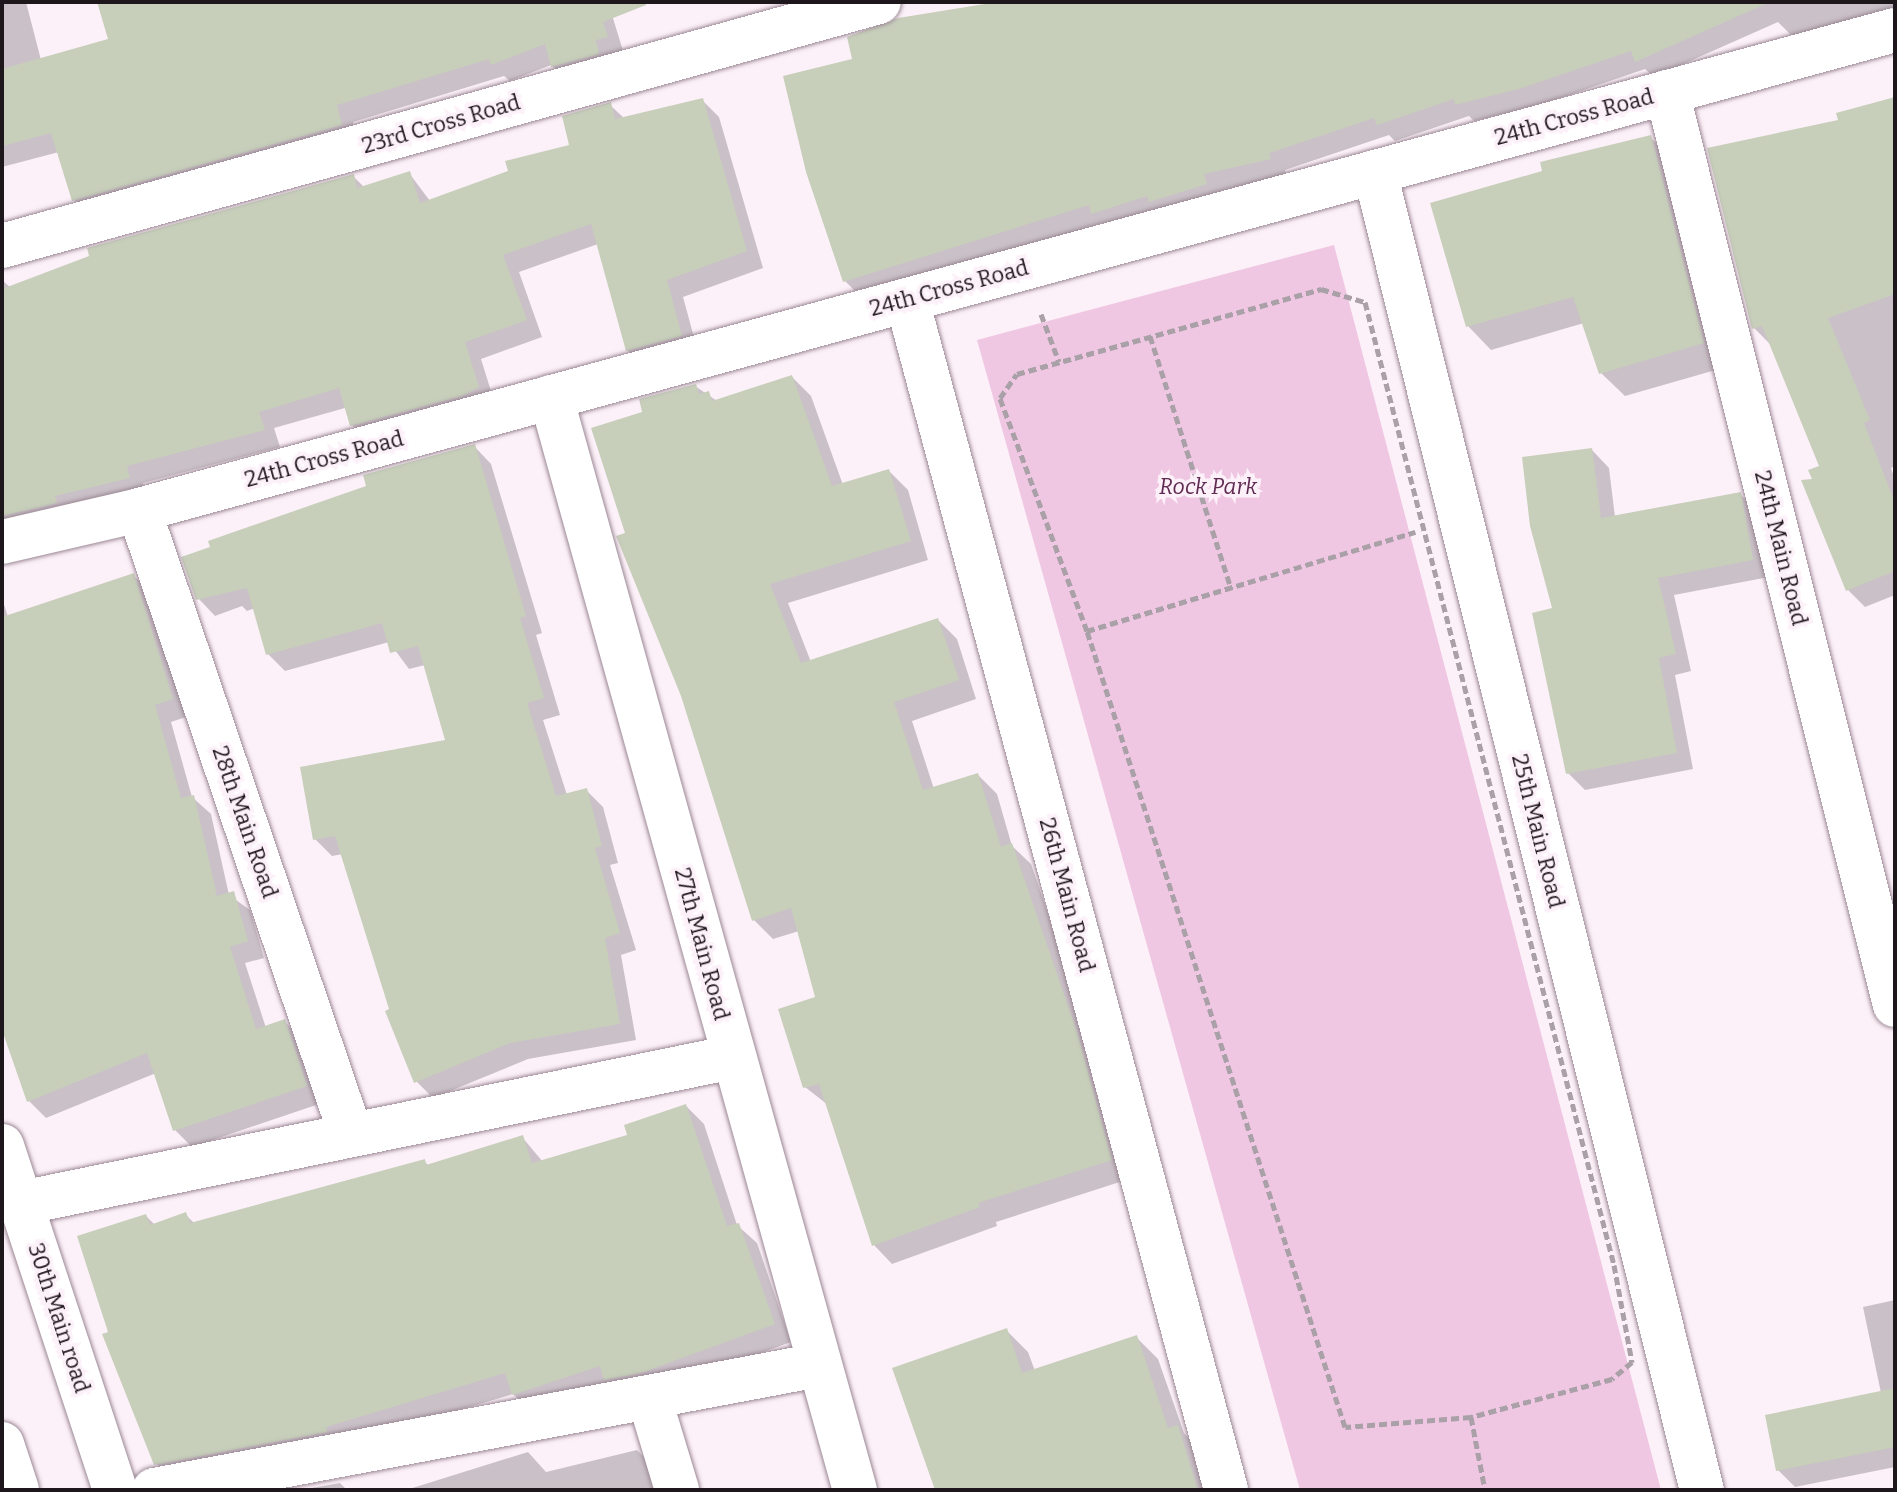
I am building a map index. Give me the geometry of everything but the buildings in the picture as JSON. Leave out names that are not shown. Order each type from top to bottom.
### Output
[{"type":"street","name":"23rd Cross Road","points":[[2,246],[879,2]]},
{"type":"street","name":"24th Cross Road","points":[[2,542],[139,510],[1895,30]]},
{"type":"street","name":"24th Main Road","points":[[1667,92],[1895,1005]]},
{"type":"street","name":"25th Main Road","points":[[1375,172],[1702,1490]]},
{"type":"street","name":"26th Main Road","points":[[907,300],[1226,1490]]},
{"type":"street","name":"27th Main Road","points":[[551,397],[855,1490]]},
{"type":"street","name":"28th Main Road","points":[[139,510],[351,1135]]},
{"type":"street","points":[[21,1203],[733,1057]]},
{"type":"street","name":"30th Main road","points":[[2,1146],[115,1490]]},
{"type":"street","points":[[154,1490],[819,1365]]},
{"type":"street","points":[[649,1397],[677,1490]]},
{"type":"street","points":[[2,1444],[17,1490]]},
{"type":"path","points":[[1321,289],[1365,302],[1426,528],[1611,1250],[1632,1362],[1612,1379],[1471,1417],[1345,1427],[1087,631],[1000,398],[1017,374],[1321,289]]},
{"type":"path","points":[[1150,336],[1231,588]]},
{"type":"path","points":[[1087,631],[1426,528]]},
{"type":"path","points":[[1471,1417],[1485,1490]]},
{"type":"green space","name":"Rock Park","points":[[1334,245],[1661,1490],[1300,1490],[977,340]]}]
